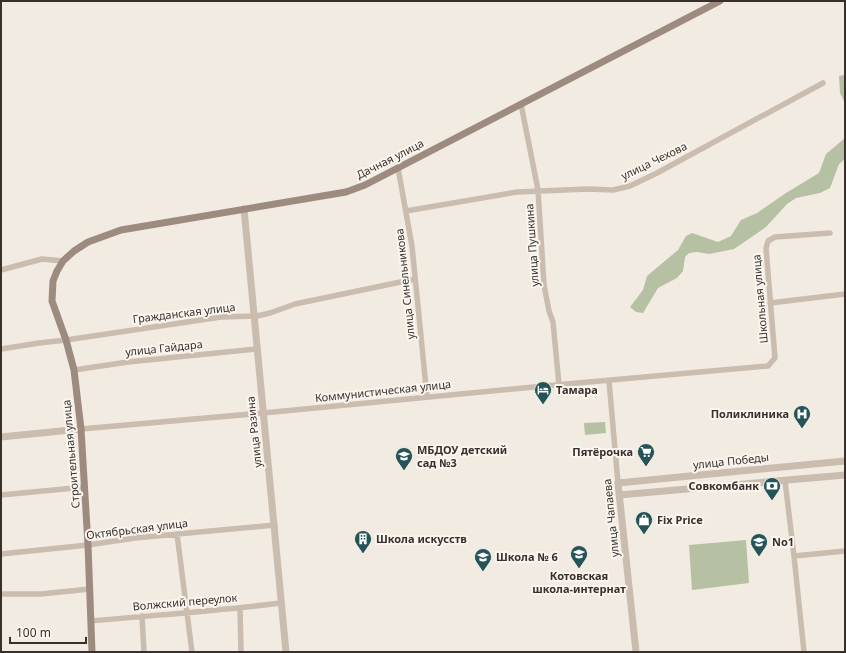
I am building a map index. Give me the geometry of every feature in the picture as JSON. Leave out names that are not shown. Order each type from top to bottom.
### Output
[{"type":"main road","name":"Дачная улица","points":[[63,261],[74,250],[88,242],[121,230],[346,192],[365,185],[720,1]]},
{"type":"main road","name":"Строительная улица","points":[[63,261],[53,281],[52,301],[66,340],[74,370],[81,429],[88,545],[92,652]]},
{"type":"street","name":"улица Чехова","points":[[406,211],[517,192],[538,190],[614,190],[630,186],[824,83]]},
{"type":"street","name":"улица Пушкина","points":[[521,104],[538,190],[544,285],[549,311],[553,322],[559,385]]},
{"type":"street","name":"улица Синельникова","points":[[398,168],[412,246],[427,397]]},
{"type":"street","name":"улица Разина","points":[[244,209],[256,349],[275,525],[286,652]]},
{"type":"street","name":"Школьная улица","points":[[768,366],[775,358],[766,248],[768,241],[775,237],[830,233]]},
{"type":"street","points":[[1,270],[42,259],[63,261]]},
{"type":"street","name":"Гражданская улица","points":[[1,349],[221,317],[257,316],[295,304],[415,279]]},
{"type":"street","points":[[770,303],[845,294]]},
{"type":"street","name":"улица Гайдара","points":[[74,370],[128,362],[256,349]]},
{"type":"street","name":"Коммунистическая улица","points":[[1,437],[263,414],[427,397],[768,366]]},
{"type":"street","name":"улица Чапаева","points":[[609,381],[619,495],[636,652]]},
{"type":"street","name":"улица Победы","points":[[618,483],[845,461]]},
{"type":"street","points":[[619,495],[845,476]]},
{"type":"street","points":[[785,481],[804,652]]},
{"type":"street","points":[[1,495],[85,487]]},
{"type":"street","name":"Октябрьская улица","points":[[1,554],[88,545],[135,538],[275,525]]},
{"type":"street","points":[[177,534],[192,652]]},
{"type":"street","points":[[794,556],[845,551]]},
{"type":"street","points":[[1,594],[41,594],[90,589]]},
{"type":"street","name":"Волжский переулок","points":[[91,621],[281,603]]},
{"type":"street","points":[[240,608],[241,652]]},
{"type":"street","points":[[142,616],[144,652]]},
{"type":"green space","points":[[844,75],[845,103],[840,93],[839,76]]},
{"type":"green space","points":[[845,138],[845,159],[839,164],[830,188],[820,193],[796,198],[787,204],[766,227],[734,249],[709,254],[697,252],[689,253],[685,257],[683,271],[677,278],[658,288],[643,313],[636,312],[630,307],[643,290],[647,276],[678,250],[686,236],[692,233],[718,242],[731,236],[741,220],[757,213],[819,173],[826,154]]},
{"type":"green space","points":[[605,422],[606,433],[585,435],[584,423]]},
{"type":"green space","points":[[746,540],[749,583],[692,590],[689,545]]},
{"type":"place","name":"Тамара","points":[[543,405]]},
{"type":"place","name":"Поликлиника","points":[[802,429]]},
{"type":"place","name":"Пятёрочка","points":[[646,467]]},
{"type":"place","name":"МБДОУ детский сад №3","points":[[404,471]]},
{"type":"place","name":"Совкомбанк","points":[[772,501]]},
{"type":"place","name":"Fix Price","points":[[644,535]]},
{"type":"place","name":"Школа искусств","points":[[363,554]]},
{"type":"place","name":"No1","points":[[759,557]]},
{"type":"place","name":"Котовская школа-интернат","points":[[579,569]]},
{"type":"place","name":"Школа № 6","points":[[483,572]]}]
